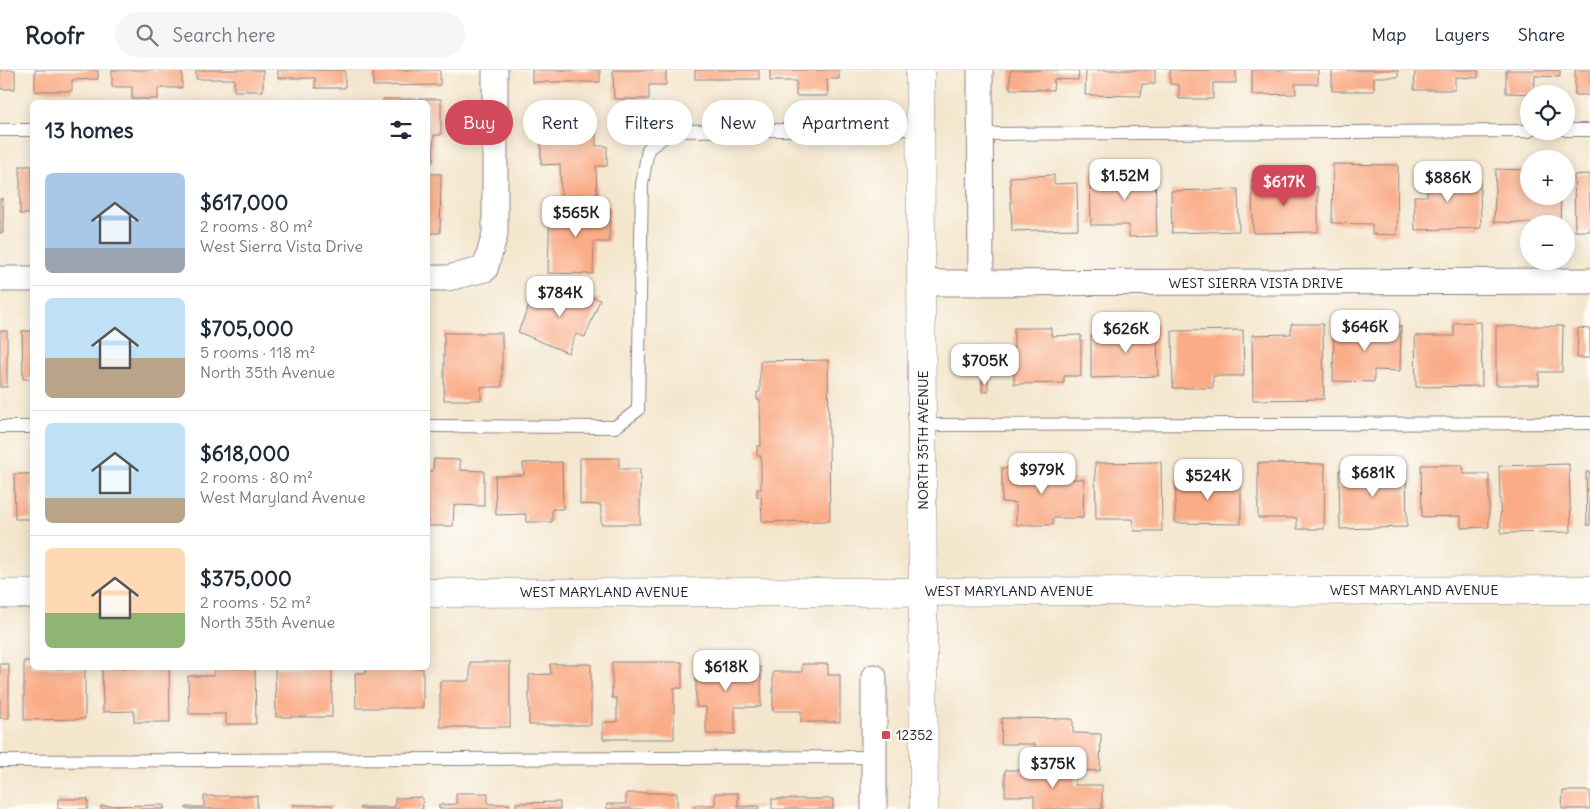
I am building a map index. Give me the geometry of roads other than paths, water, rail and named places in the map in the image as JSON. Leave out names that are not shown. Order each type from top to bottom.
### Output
[{"type":"street","points":[[430,278],[448,278],[485,269],[495,234],[495,70]]},
{"type":"street","name":"NORTH 35TH AVENUE","points":[[920,70],[924,809]]},
{"type":"street","points":[[980,70],[981,283]]},
{"type":"street","points":[[0,279],[30,279]]},
{"type":"street","name":"WEST SIERRA VISTA DRIVE","points":[[921,283],[1590,281]]},
{"type":"street","name":"WEST MARYLAND AVENUE","points":[[430,592],[1590,590]]},
{"type":"street","points":[[0,594],[30,594]]},
{"type":"street","points":[[874,677],[874,809]]},
{"type":"lane","points":[[430,426],[615,427],[638,410],[642,184],[648,149],[672,131],[920,129]]},
{"type":"lane","points":[[0,130],[30,130]]},
{"type":"lane","points":[[1575,130],[1590,130]]},
{"type":"lane","points":[[980,134],[1520,131]]},
{"type":"lane","points":[[922,425],[1590,424]]},
{"type":"lane","points":[[0,427],[30,427]]},
{"type":"lane","points":[[0,761],[874,757]]},
{"type":"place","name":"12352","points":[[886,735]]}]
